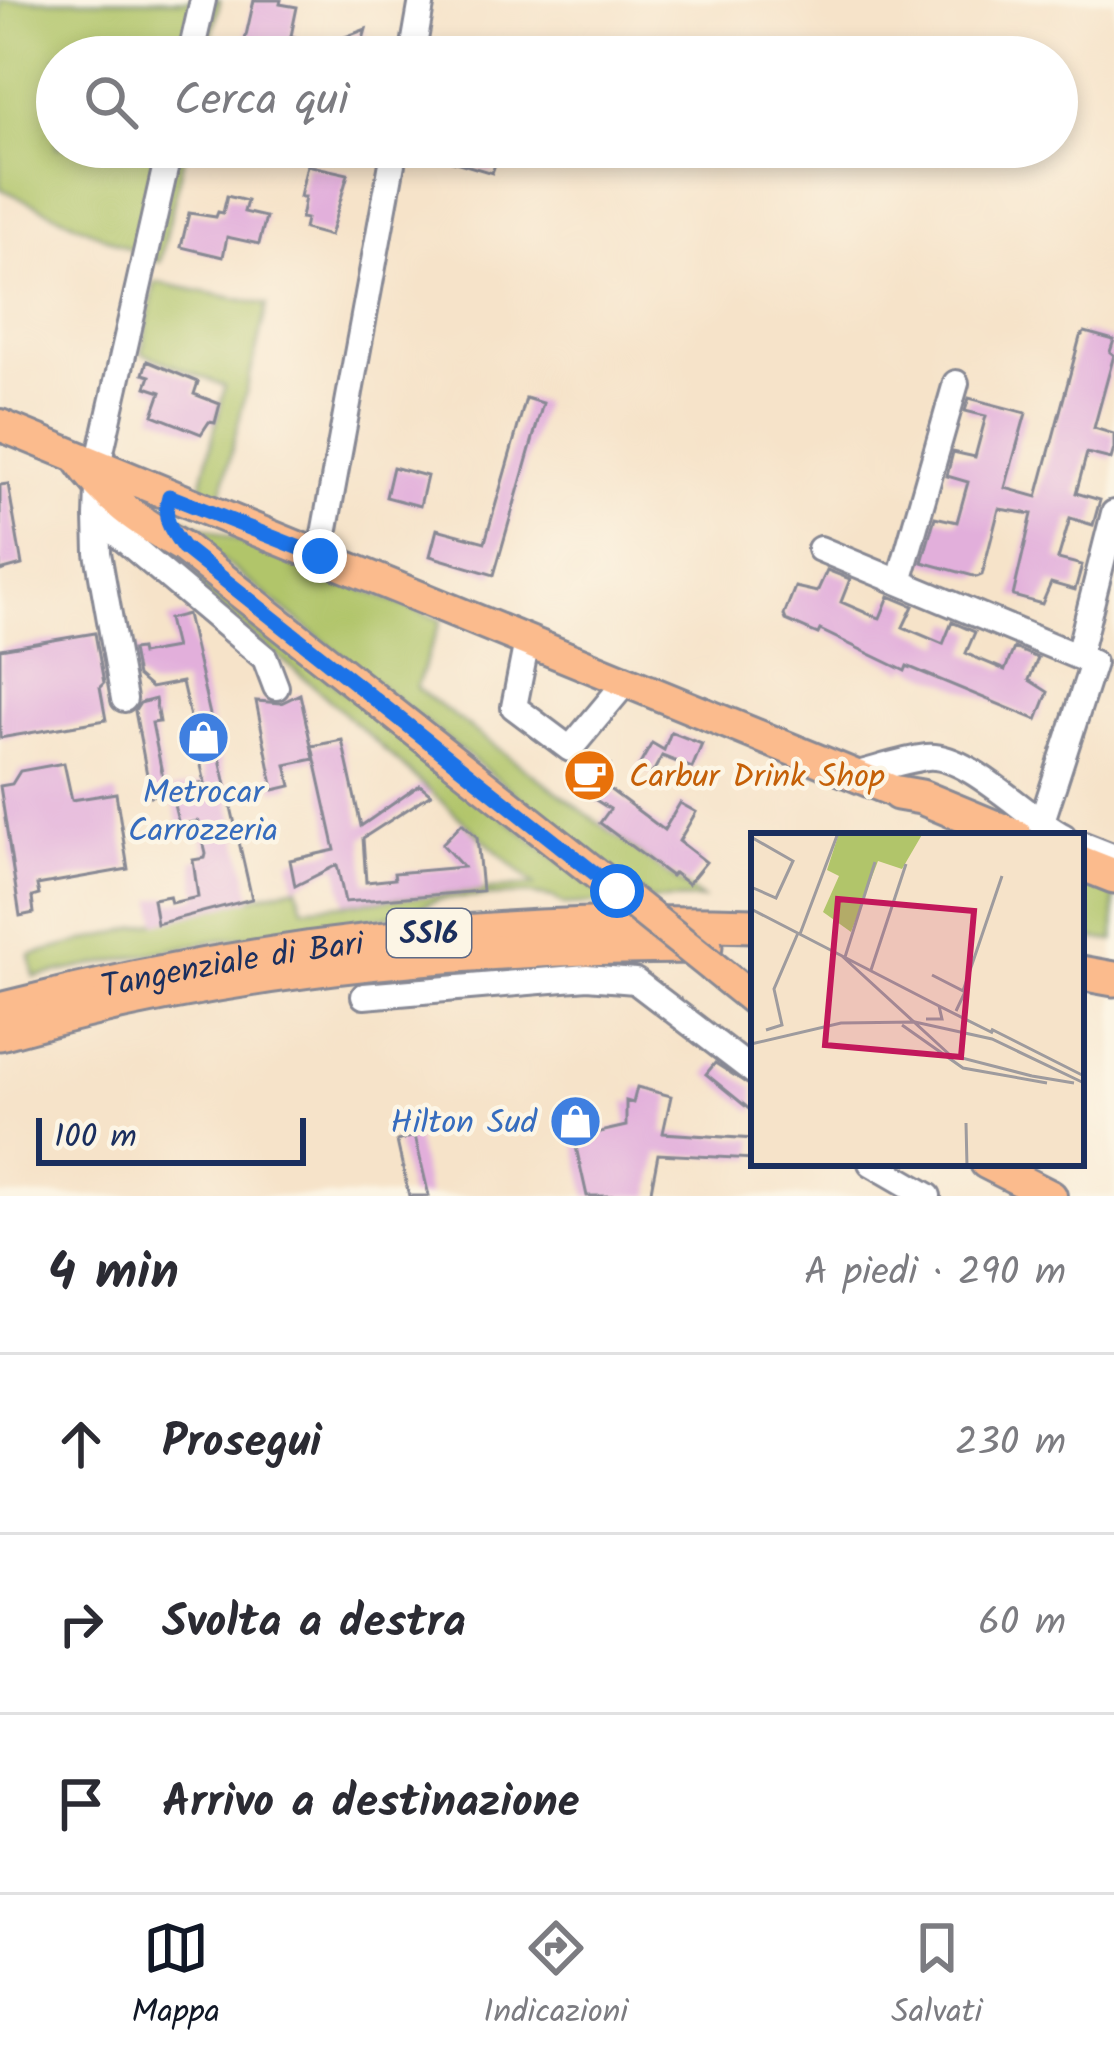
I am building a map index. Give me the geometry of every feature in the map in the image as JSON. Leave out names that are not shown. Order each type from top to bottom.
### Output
[{"type":"highway","points":[[898,793],[1040,832]]},
{"type":"highway","points":[[898,793],[936,833]]},
{"type":"highway","points":[[1084,864],[1114,877]]},
{"type":"highway","name":"Tangenziale di Bari","points":[[0,1010],[200,964],[382,938],[586,922],[751,921]]},
{"type":"highway","name":"Tangenziale di Bari","points":[[0,1033],[211,987],[404,959],[614,946],[751,947]]},
{"type":"highway","points":[[1084,953],[1114,958]]},
{"type":"highway","points":[[1084,974],[1114,979]]},
{"type":"main road","points":[[0,425],[93,482],[150,528],[183,547],[751,998]]},
{"type":"main road","points":[[93,482],[169,496],[898,793]]},
{"type":"main road","points":[[169,496],[168,527],[183,547]]},
{"type":"main road","points":[[992,1166],[1052,1196]]},
{"type":"street","points":[[195,36],[203,0]]},
{"type":"street","points":[[416,36],[422,0]]},
{"type":"street","points":[[124,699],[98,553],[93,482],[165,168]]},
{"type":"street","points":[[320,556],[391,168]]},
{"type":"street","points":[[899,581],[956,383]]},
{"type":"street","points":[[93,482],[265,658],[277,687]]},
{"type":"street","points":[[1078,656],[1114,513]]},
{"type":"street","points":[[820,550],[1093,662],[1040,832],[963,766],[944,758],[926,757],[854,775]]},
{"type":"street","points":[[527,641],[514,707],[570,749],[626,682]]},
{"type":"street","points":[[898,793],[908,774],[926,757]]},
{"type":"street","points":[[1084,845],[1114,857]]},
{"type":"street","points":[[364,996],[587,977],[635,980],[751,1070]]},
{"type":"street","points":[[876,1166],[928,1196]]},
{"type":"green space","points":[[0,0],[220,0],[212,36],[36,36],[36,168],[181,168],[160,262],[132,255],[132,250],[0,188]]},
{"type":"green space","points":[[155,282],[267,305],[220,499],[200,491],[225,386],[142,353]]},
{"type":"green space","points":[[180,518],[441,620],[416,688],[702,899],[649,900],[178,525]]},
{"type":"green space","points":[[140,530],[612,903],[564,905],[554,898],[528,894],[440,899],[402,914],[214,941],[34,977],[30,955],[297,886],[303,908],[534,885],[314,686],[135,537]]},
{"type":"green space","points":[[1084,875],[1114,888],[1114,941],[1084,937]]},
{"type":"building","points":[[254,0],[281,0],[280,4],[297,7],[291,36],[246,36]]},
{"type":"building","points":[[306,168],[348,174],[330,236],[304,229],[305,197],[300,197]]},
{"type":"building","points":[[227,196],[247,201],[244,212],[266,217],[259,244],[227,237],[223,257],[181,247],[189,213],[216,217],[223,213]]},
{"type":"building","points":[[1085,332],[1114,340],[1094,428],[1114,434],[1114,449],[1111,459],[1087,453],[1076,493],[1100,500],[1093,525],[1070,518],[1058,559],[1082,565],[1075,590],[1051,583],[1042,604],[1013,596],[1032,514],[999,509],[982,575],[922,562],[935,517],[957,522],[968,482],[947,476],[953,452],[975,457],[986,416],[965,411],[969,398],[1026,413],[1005,488],[1037,497]]},
{"type":"building","points":[[147,361],[198,382],[194,394],[220,404],[215,423],[209,422],[201,434],[153,415],[161,392],[146,387]]},
{"type":"building","points":[[526,398],[543,403],[494,575],[430,556],[437,529],[485,542]]},
{"type":"building","points":[[393,467],[427,476],[420,506],[386,497]]},
{"type":"building","points":[[8,484],[22,565],[0,571],[0,485]]},
{"type":"building","points":[[827,570],[850,579],[841,602],[871,615],[880,618],[889,596],[913,606],[903,627],[943,644],[952,622],[975,632],[966,653],[976,658],[1005,670],[1014,648],[1038,658],[1029,680],[1048,692],[1037,720],[786,620],[795,587],[817,592]]},
{"type":"building","points":[[187,614],[252,899],[157,924],[153,899],[169,896],[171,903],[198,897],[193,860],[206,854],[198,821],[179,825],[170,789],[205,783],[182,682],[151,688],[137,676],[132,650],[140,649],[141,654],[175,648],[168,619]]},
{"type":"building","points":[[95,633],[106,720],[0,738],[0,649]]},
{"type":"building","points":[[300,694],[314,759],[286,765],[291,786],[274,790],[256,701],[281,703]]},
{"type":"building","points":[[155,699],[159,722],[152,723],[166,793],[151,796],[135,711],[140,703]]},
{"type":"building","points":[[671,732],[702,744],[692,768],[662,756],[652,774],[639,766],[652,743],[664,750]]},
{"type":"building","points":[[342,740],[361,826],[420,785],[431,794],[363,838],[366,882],[395,879],[394,873],[463,867],[442,844],[462,823],[477,837],[482,891],[345,902],[337,865],[295,886],[290,860],[335,850],[312,746]]},
{"type":"building","points":[[588,753],[610,765],[600,782],[664,830],[680,803],[696,812],[679,841],[706,862],[688,884],[600,823],[610,809],[570,784]]},
{"type":"building","points":[[64,763],[72,800],[116,793],[128,869],[37,885],[39,895],[32,897],[34,913],[20,916],[0,786],[12,784],[20,771]]},
{"type":"building","points":[[715,1063],[751,1086],[751,1111],[706,1074]]},
{"type":"building","points":[[637,1087],[671,1096],[663,1133],[751,1139],[751,1159],[658,1154],[650,1196],[587,1196],[574,1138],[626,1126],[626,1101],[633,1103]]},
{"type":"building","points":[[415,1136],[429,1196],[409,1196],[397,1141]]},
{"type":"place","name":"Metrocar Carrozzeria","points":[[203,737]]},
{"type":"place","name":"Carbur Drink Shop","points":[[590,775]]},
{"type":"place","name":"Hilton Sud","points":[[576,1121]]},
{"type":"route","points":[[320,556],[169,496],[168,527],[183,547],[617,891]]}]
